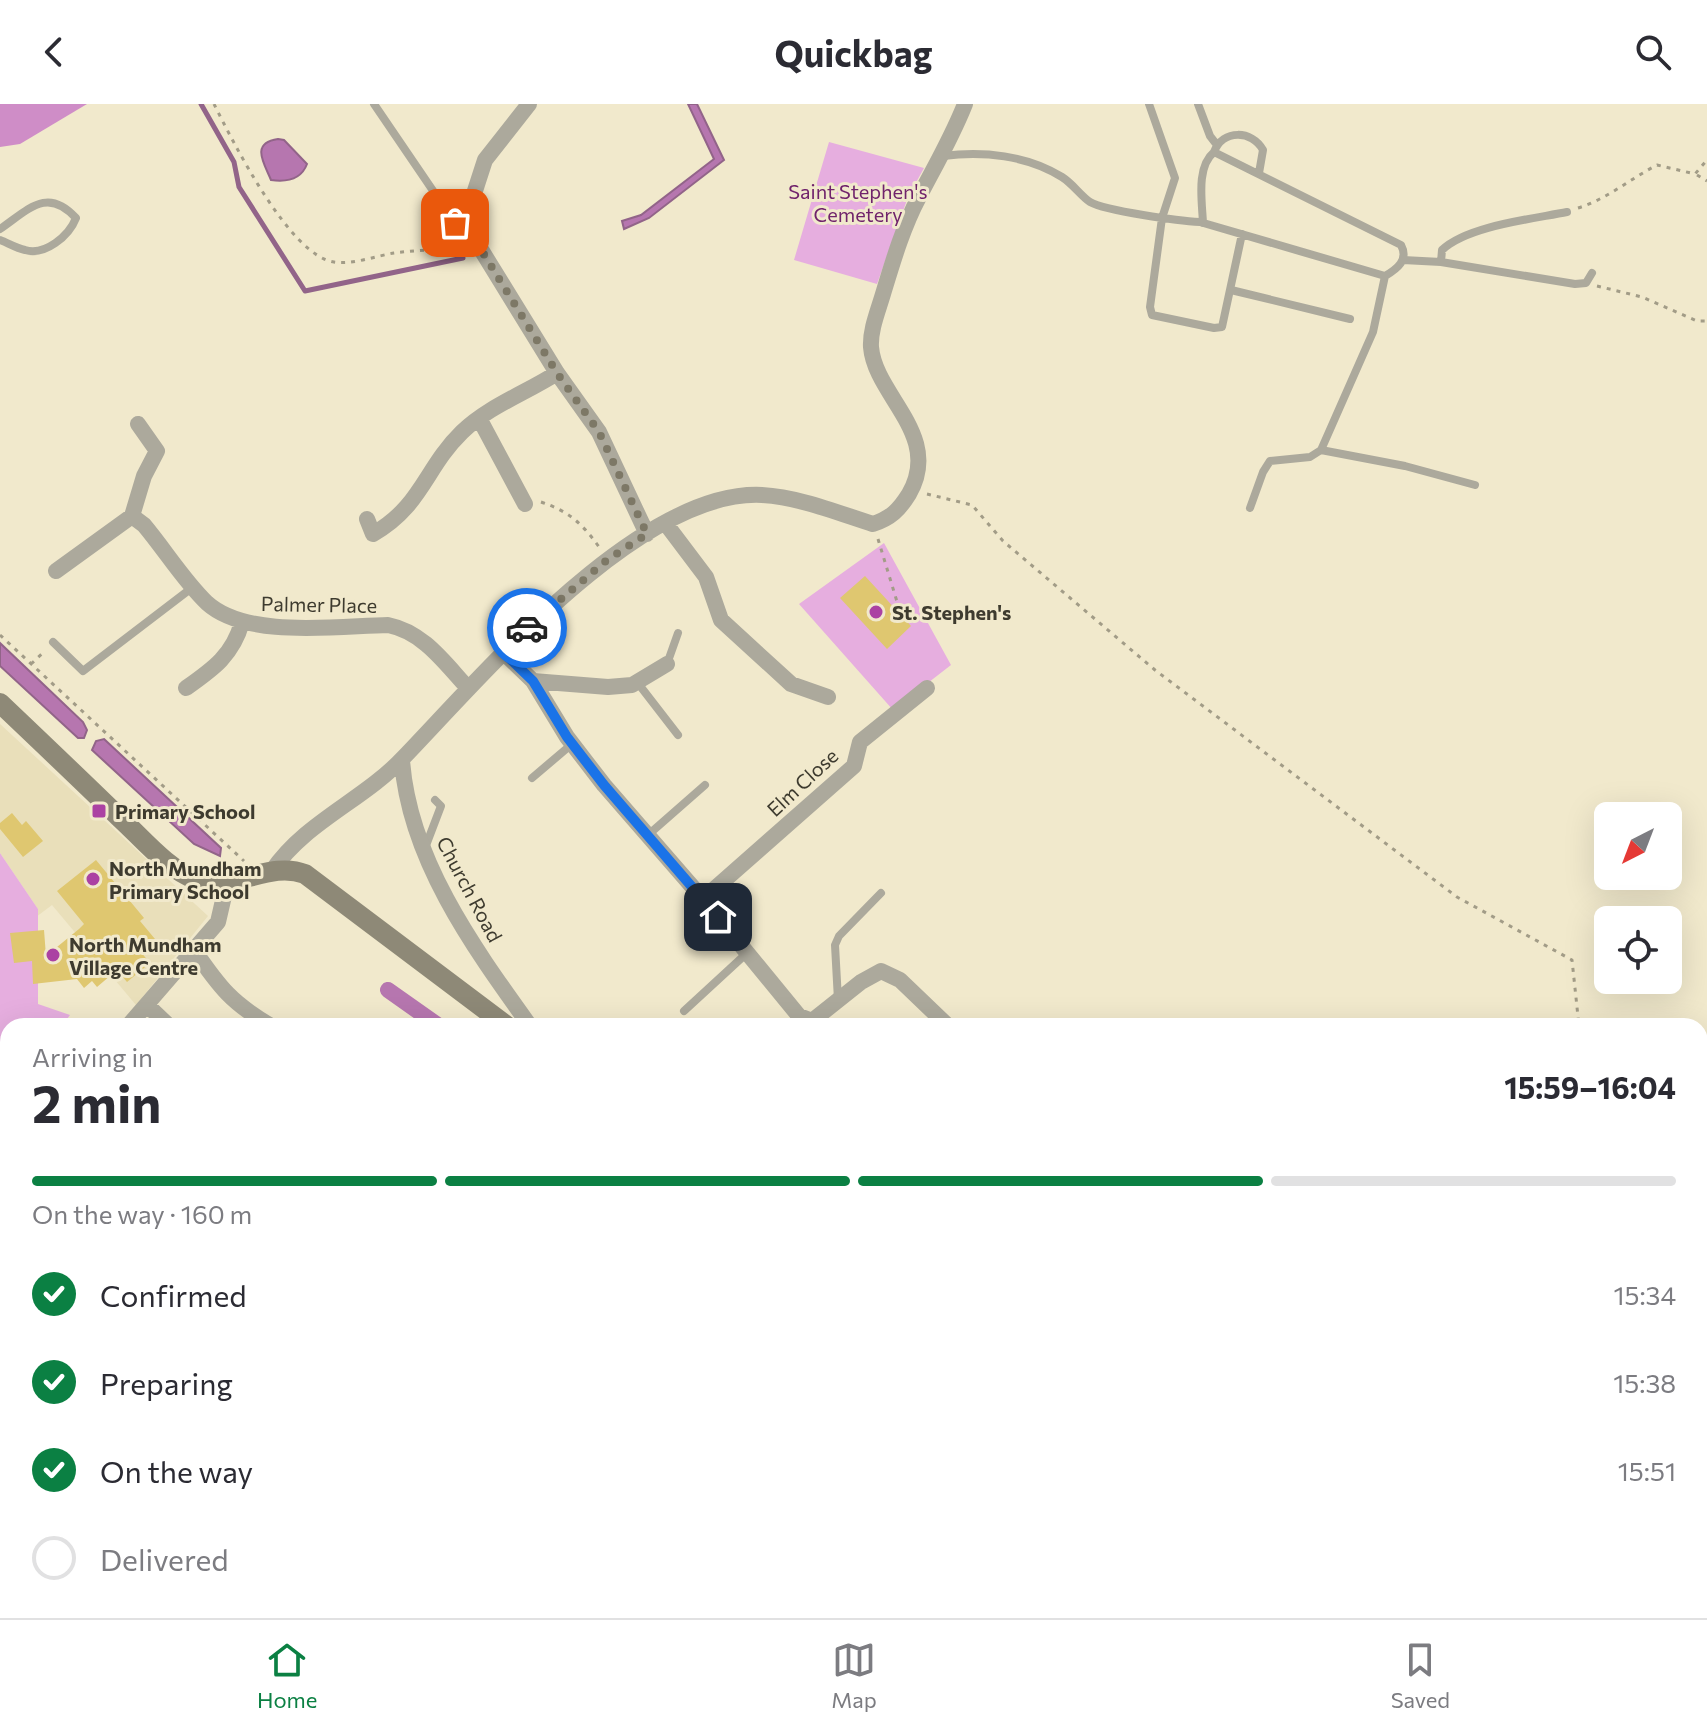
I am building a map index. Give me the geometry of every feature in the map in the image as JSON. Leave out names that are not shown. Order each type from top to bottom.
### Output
[{"type":"main road","points":[[0,703],[142,839],[184,874],[207,882],[227,883],[296,871],[315,881],[496,1018]]},
{"type":"street","points":[[529,104],[485,160],[472,200],[477,243],[557,373],[599,432],[647,534]]},
{"type":"street","points":[[265,874],[287,849],[402,760],[467,687],[533,622],[607,560],[647,534],[698,506],[722,498],[763,495],[873,524],[890,518],[911,490],[916,462],[914,434],[875,364],[872,334],[904,232],[965,104]]},
{"type":"street","points":[[367,519],[373,534],[396,521],[428,480],[444,451],[479,418],[557,373]]},
{"type":"street","points":[[479,418],[525,504]]},
{"type":"street","points":[[56,571],[132,516],[144,476],[157,451],[138,424]]},
{"type":"street","name":"Palmer Place","points":[[132,516],[144,525],[216,609],[242,622],[271,626],[388,625],[404,628],[430,647],[467,687]]},
{"type":"street","points":[[666,524],[706,577],[721,620],[791,684],[828,697]]},
{"type":"street","name":"Palmer Place","points":[[186,688],[222,662],[238,637],[242,622]]},
{"type":"street","points":[[503,652],[533,681],[572,744],[747,953],[791,1018]]},
{"type":"street","points":[[533,681],[608,687],[637,682],[667,664]]},
{"type":"street","name":"Elm Close","points":[[703,899],[854,766],[860,742],[927,688]]},
{"type":"street","name":"Church Road","points":[[402,760],[410,813],[450,903],[525,1018]]},
{"type":"street","points":[[135,1018],[218,922],[227,883]]},
{"type":"street","points":[[194,950],[219,986],[256,1018]]},
{"type":"street","points":[[816,1018],[881,971],[900,980],[940,1018]]},
{"type":"street","points":[[147,1005],[161,1018]]},
{"type":"lane","points":[[374,104],[455,223],[477,243]]},
{"type":"lane","points":[[1149,104],[1175,178],[1162,218],[1150,307],[1152,315],[1200,326],[1222,327],[1242,234]]},
{"type":"lane","points":[[942,156],[978,151],[1020,160],[1062,177],[1092,203],[1203,223],[1385,276],[1397,269],[1405,252],[1401,245],[1216,148],[1198,104]]},
{"type":"lane","points":[[1203,223],[1203,173],[1209,156],[1227,137],[1238,134],[1258,142],[1263,150],[1259,173]]},
{"type":"lane","points":[[0,229],[41,201],[51,201],[76,218],[71,232],[62,240],[28,252],[0,240]]},
{"type":"lane","points":[[1441,262],[1442,250],[1449,243],[1497,226],[1567,212]]},
{"type":"lane","points":[[1403,260],[1441,262],[1575,284],[1586,283],[1592,273]]},
{"type":"lane","points":[[1250,508],[1270,461],[1310,457],[1321,450],[1373,332],[1385,276]]},
{"type":"lane","points":[[1231,290],[1350,319]]},
{"type":"lane","points":[[1321,450],[1405,466],[1475,485]]},
{"type":"lane","points":[[53,642],[83,671],[194,587]]},
{"type":"lane","points":[[667,664],[678,633]]},
{"type":"lane","points":[[637,682],[678,735]]},
{"type":"lane","points":[[532,778],[572,744]]},
{"type":"lane","points":[[647,835],[705,785]]},
{"type":"lane","points":[[425,849],[439,816],[441,806],[435,800]]},
{"type":"lane","points":[[838,1001],[835,945],[839,936],[881,893]]},
{"type":"lane","points":[[684,1011],[747,953]]},
{"type":"path","points":[[214,104],[248,173],[285,221],[322,259],[337,263],[477,243]]},
{"type":"path","points":[[1695,174],[1707,160]]},
{"type":"path","points":[[1567,212],[1597,202],[1624,182],[1657,165],[1695,174],[1707,181]]},
{"type":"path","points":[[1586,283],[1642,297],[1697,321],[1707,321]]},
{"type":"path","points":[[911,490],[972,505],[1003,541],[1155,670],[1457,897],[1572,960],[1578,1018]]},
{"type":"path","points":[[525,504],[537,501],[562,508],[580,522],[607,560]]},
{"type":"path","points":[[873,524],[898,605]]},
{"type":"path","points":[[0,635],[233,849],[265,874]]},
{"type":"path","points":[[31,664],[53,642]]},
{"type":"shaded area","points":[[0,104],[87,104],[20,144],[0,147]]},
{"type":"shaded area","points":[[688,104],[697,104],[724,160],[649,218],[624,229],[622,221],[641,215],[714,159]]},
{"type":"shaded area","points":[[278,139],[284,140],[307,164],[301,174],[292,179],[271,180],[263,161],[264,145]]},
{"type":"shaded area","points":[[0,643],[83,722],[87,730],[84,738],[78,738],[0,666]]},
{"type":"shaded area","name":"North Mundham Primary School","points":[[0,724],[208,916],[136,1005],[52,905],[36,917],[38,909],[0,853]]},
{"type":"shaded area","points":[[104,739],[221,848],[220,856],[194,844],[92,750],[96,741]]},
{"type":"green space","name":"Saint Stephen's Cemetery","points":[[829,142],[924,168],[908,197],[877,284],[794,260]]},
{"type":"green space","points":[[884,543],[951,665],[893,710],[799,604]]},
{"type":"green space","points":[[0,853],[38,909],[38,1004],[70,1015],[68,1018],[0,1018]]},
{"type":"building","name":"St. Stephen's","points":[[865,576],[911,626],[887,649],[840,598]]},
{"type":"building","points":[[12,813],[22,825],[26,821],[43,841],[23,857],[0,829],[0,823]]},
{"type":"building","points":[[96,860],[144,918],[140,921],[155,939],[140,951],[150,963],[127,982],[117,970],[97,987],[92,981],[84,988],[77,979],[33,984],[32,961],[14,963],[10,933],[44,930],[46,956],[79,929],[84,924],[57,891]]},
{"type":"waterway","points":[[201,104],[234,162],[239,187],[305,291],[463,258]]},
{"type":"waterway","points":[[388,990],[428,1018]]},
{"type":"way so far","points":[[455,223],[477,243],[557,373],[599,432],[647,534],[607,560],[527,628]]},
{"type":"place","name":"St. Stephen's","points":[[876,612]]},
{"type":"place","name":"Primary School","points":[[99,811]]},
{"type":"place","name":"North Mundham Primary School","points":[[93,879]]},
{"type":"place","name":"North Mundham Village Centre","points":[[53,955]]},
{"type":"route","points":[[527,628],[503,652],[533,681],[567,737],[604,785],[718,917]]}]
